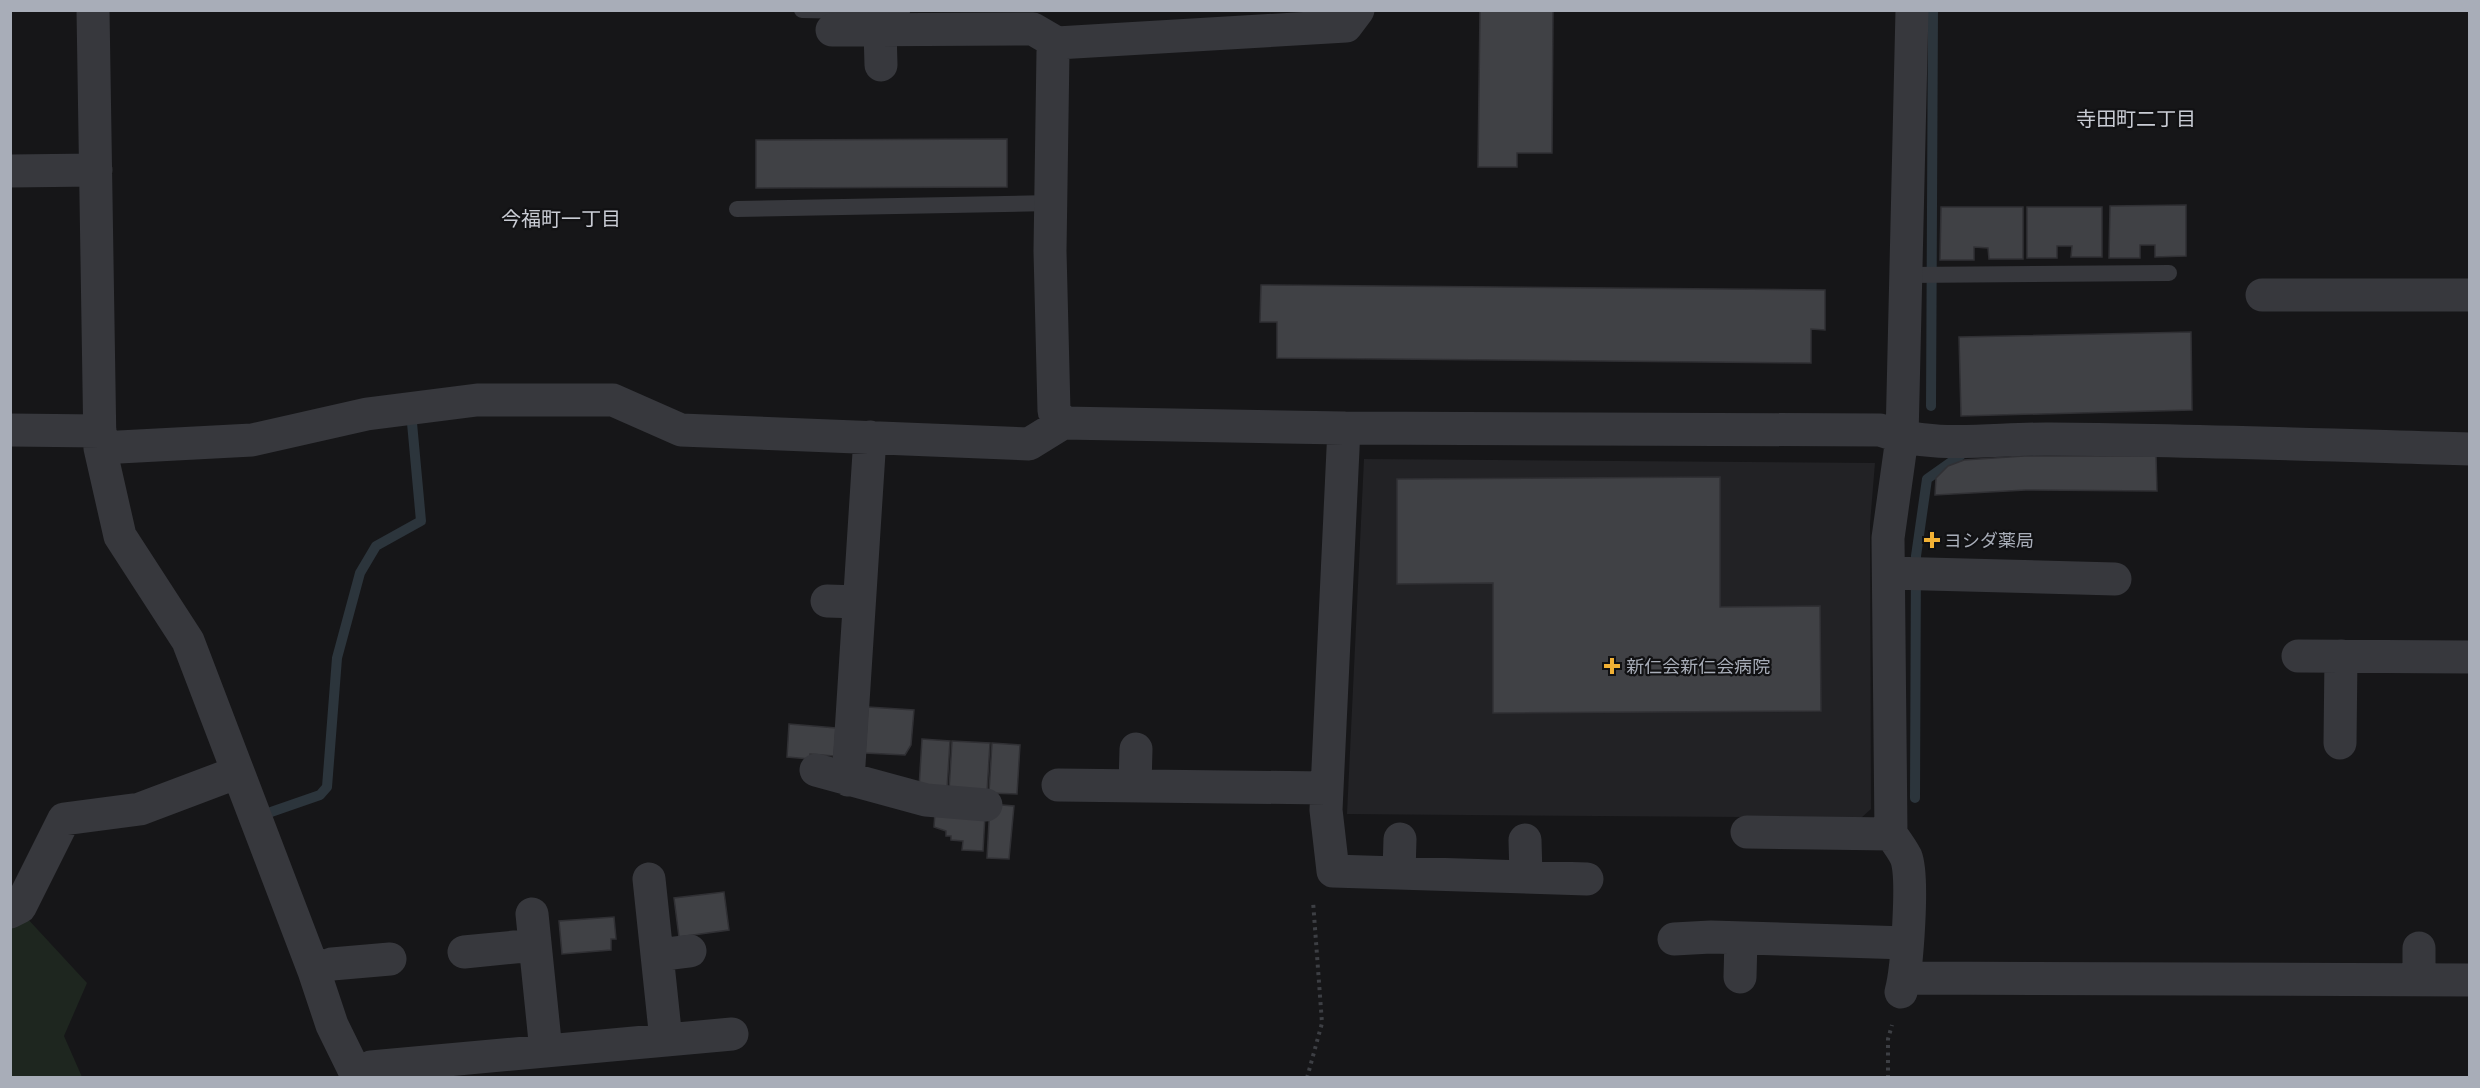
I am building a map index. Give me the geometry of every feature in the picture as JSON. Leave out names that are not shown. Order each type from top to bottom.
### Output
[{"type":"street","points":[[93,10],[100,439],[120,536],[188,641],[314,970],[332,1025],[358,1076],[371,1068],[732,1034]]},
{"type":"street","points":[[832,30],[891,21],[1033,29],[1057,43],[1346,26],[1358,10]]},
{"type":"street","points":[[1912,10],[1924,275],[1888,538],[1906,574],[1891,834],[1907,859],[1910,919],[1903,985],[2419,964],[2469,980]]},
{"type":"street","points":[[881,65],[891,21]]},
{"type":"street","points":[[1057,43],[1053,51],[1050,251],[1054,411],[1063,423]]},
{"type":"street","points":[[10,171],[96,170]]},
{"type":"street","points":[[2262,295],[2469,295]]},
{"type":"street","points":[[10,430],[100,439],[252,440],[368,414],[477,400],[613,400],[681,430],[1029,444],[1063,423],[1344,428],[1880,430],[1902,438],[1929,442],[2049,439],[2469,448]]},
{"type":"street","points":[[1344,428],[1326,788],[1326,810],[1333,871],[1587,879]]},
{"type":"street","points":[[848,780],[843,602],[870,437]]},
{"type":"street","points":[[1906,574],[2115,579]]},
{"type":"street","points":[[2298,656],[2469,657]]},
{"type":"street","points":[[2340,743],[2341,656]]},
{"type":"street","points":[[1135,786],[1136,749]]},
{"type":"street","points":[[816,770],[926,800],[986,805]]},
{"type":"street","points":[[10,912],[20,907],[64,819],[140,809],[238,772]]},
{"type":"street","points":[[1058,785],[1326,788]]},
{"type":"street","points":[[1747,832],[1891,834]]},
{"type":"street","points":[[1399,872],[1400,839]]},
{"type":"street","points":[[1525,840],[1526,876]]},
{"type":"street","points":[[649,879],[666,1040]]},
{"type":"street","points":[[464,952],[534,929],[546,1051]]},
{"type":"street","points":[[1674,939],[1742,938],[1907,943]]},
{"type":"street","points":[[1740,977],[1742,938]]},
{"type":"street","points":[[658,955],[690,951]]},
{"type":"street","points":[[314,970],[332,964],[390,959]]},
{"type":"lane","points":[[802,10],[891,21]]},
{"type":"lane","points":[[737,209],[1051,203]]},
{"type":"lane","points":[[1924,275],[2169,273]]},
{"type":"path","points":[[1307,1077],[1322,1023],[1313,894]]},
{"type":"path","points":[[1888,1077],[1888,1039],[1903,985]]},
{"type":"shaded area","name":"新仁会新仁会病院","points":[[1364,459],[1875,463],[1870,524],[1871,809],[1861,818],[1347,814]]},
{"type":"shaded area","points":[[25,916],[87,983],[64,1036],[82,1077],[11,1077],[10,922]]},
{"type":"building","points":[[1480,10],[1553,10],[1552,153],[1517,153],[1517,167],[1478,167]]},
{"type":"building","points":[[1007,139],[1007,187],[756,188],[756,140]]},
{"type":"building","points":[[2186,205],[2186,256],[2155,257],[2155,245],[2140,245],[2140,258],[2109,258],[2110,206]]},
{"type":"building","points":[[1941,207],[2023,207],[2023,259],[1989,259],[1988,248],[1974,247],[1974,260],[1940,260]]},
{"type":"building","points":[[2027,207],[2102,207],[2102,257],[2071,257],[2072,246],[2057,246],[2057,258],[2027,258]]},
{"type":"building","points":[[1261,285],[1825,290],[1825,330],[1811,329],[1811,363],[1277,358],[1277,322],[1260,322]]},
{"type":"building","points":[[2191,332],[2192,410],[1961,416],[1959,337]]},
{"type":"building","points":[[2024,456],[2156,456],[2157,491],[2026,490],[1935,495],[1936,478],[1948,466],[1964,460]]},
{"type":"building","points":[[1720,477],[1720,607],[1820,606],[1821,711],[1493,713],[1493,583],[1397,584],[1397,479]]},
{"type":"building","points":[[868,707],[914,710],[911,745],[905,755],[865,753]]},
{"type":"building","points":[[789,724],[836,728],[834,756],[810,754],[810,759],[787,757]]},
{"type":"building","points":[[922,739],[950,741],[947,789],[919,788]]},
{"type":"building","points":[[952,741],[990,743],[987,792],[949,791]]},
{"type":"building","points":[[992,743],[1020,745],[1017,794],[989,793]]},
{"type":"building","points":[[990,804],[1014,806],[1009,859],[987,858]]},
{"type":"building","points":[[935,812],[985,815],[983,851],[962,850],[963,841],[951,840],[951,836],[946,836],[946,831],[934,827]]},
{"type":"building","points":[[724,892],[729,930],[679,937],[674,898]]},
{"type":"building","points":[[614,917],[616,939],[611,939],[611,950],[562,954],[559,921]]},
{"type":"waterway","points":[[1931,406],[1933,10]]},
{"type":"waterway","points":[[271,812],[320,795],[327,787],[337,658],[360,573],[376,546],[421,521],[412,423]]},
{"type":"waterway","points":[[1915,798],[1916,556],[1927,479],[1961,455]]},
{"type":"place","name":"ヨシダ薬局","points":[[1932,540]]},
{"type":"place","name":"新仁会新仁会病院","points":[[1612,666]]},
{"type":"district","name":"寺田町二丁目","points":[[2136,119]]},
{"type":"district","name":"今福町一丁目","points":[[561,219]]}]
